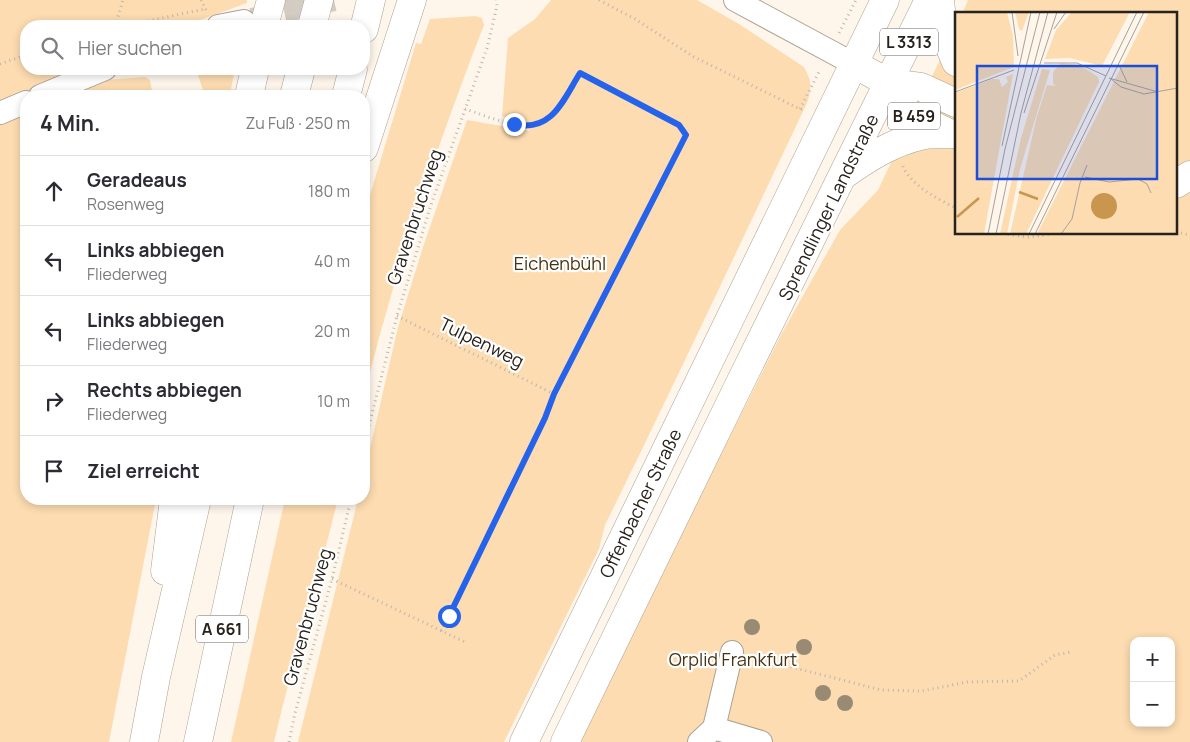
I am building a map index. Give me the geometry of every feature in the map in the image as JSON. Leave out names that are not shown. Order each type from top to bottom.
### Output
[{"type":"main road","points":[[258,20],[265,0]]},
{"type":"main road","points":[[259,20],[271,0]]},
{"type":"main road","points":[[314,20],[319,0]]},
{"type":"main road","points":[[366,20],[371,0]]},
{"type":"main road","points":[[370,130],[412,0]]},
{"type":"main road","points":[[854,64],[886,0]]},
{"type":"main road","name":"Sprendlinger Landstraße","points":[[738,387],[929,0]]},
{"type":"main road","points":[[940,0],[941,17],[950,50],[955,60]]},
{"type":"main road","name":"B 459","points":[[854,64],[888,83],[921,87],[955,103]]},
{"type":"main road","name":"Offenbacher Straße","points":[[524,742],[854,64]]},
{"type":"main road","points":[[250,90],[254,75]]},
{"type":"main road","points":[[296,90],[299,75]]},
{"type":"main road","points":[[348,90],[352,75]]},
{"type":"main road","name":"B 459","points":[[888,83],[908,113],[954,135]]},
{"type":"main road","points":[[843,175],[867,159],[894,145],[922,135],[954,135]]},
{"type":"main road","points":[[1178,163],[1190,168]]},
{"type":"main road","points":[[1178,183],[1190,175]]},
{"type":"main road","name":"Offenbacher Straße","points":[[565,742],[738,387]]},
{"type":"main road","points":[[156,677],[173,505]]},
{"type":"main road","name":"A 661","points":[[144,742],[156,677],[197,505]]},
{"type":"main road","name":"A 661","points":[[198,742],[249,505]]},
{"type":"street","points":[[735,0],[854,64]]},
{"type":"street","points":[[212,17],[231,20]]},
{"type":"street","points":[[54,90],[90,75]]},
{"type":"street","points":[[0,113],[20,105]]},
{"type":"street","points":[[732,652],[706,735],[761,742]]},
{"type":"path","points":[[117,20],[123,0]]},
{"type":"path","name":"Gravenbruchweg","points":[[370,422],[397,316],[431,206],[487,48],[497,6],[496,0]]},
{"type":"path","points":[[599,0],[635,19],[694,57],[800,109]]},
{"type":"path","points":[[175,20],[212,17]]},
{"type":"path","points":[[0,64],[20,57]]},
{"type":"path","points":[[441,631],[541,426],[554,394],[686,135],[679,125],[580,73],[550,118],[534,126],[514,124],[465,110]]},
{"type":"path","points":[[1012,235],[1032,238],[1046,235]]},
{"type":"path","name":"Tulpenweg","points":[[397,316],[554,394]]},
{"type":"path","name":"Gravenbruchweg","points":[[289,742],[350,505]]},
{"type":"path","points":[[332,579],[465,642]]},
{"type":"path","points":[[732,652],[881,690],[922,691],[966,682],[1019,681],[1055,655],[1071,652]]},
{"type":"green space","points":[[0,0],[247,0],[247,3],[200,20],[20,20],[20,75],[66,75],[31,90],[20,90],[20,94],[0,103]]},
{"type":"green space","name":"Eichenbühl","points":[[551,0],[697,0],[739,24],[804,67],[809,77],[810,93],[807,103],[682,367],[605,525],[599,549],[504,742],[298,742],[357,505],[370,505],[370,448],[398,327],[424,244],[467,120],[530,131],[524,122],[502,116],[508,38],[535,19]]},
{"type":"green space","name":"Orplid Frankfurt","points":[[968,0],[1190,0],[1190,742],[581,742],[667,561],[782,333],[840,230],[878,190],[955,28],[955,235],[1178,235],[1178,12],[963,12]]},
{"type":"green space","points":[[475,16],[482,18],[484,25],[418,209],[389,302],[370,372],[370,195],[416,43],[421,44],[430,19]]},
{"type":"green space","points":[[198,75],[234,75],[231,89],[236,90],[203,90]]},
{"type":"green space","points":[[145,77],[150,80],[152,90],[79,90],[104,80]]},
{"type":"green space","points":[[20,115],[20,505],[155,505],[109,742],[0,742],[0,123]]},
{"type":"green space","points":[[284,505],[336,505],[274,742],[231,742]]},
{"type":"tunnel","points":[[252,19],[334,0]]},
{"type":"route","points":[[449,616],[545,418],[554,394],[686,135],[679,125],[580,73],[550,118],[534,126],[514,124]]}]
